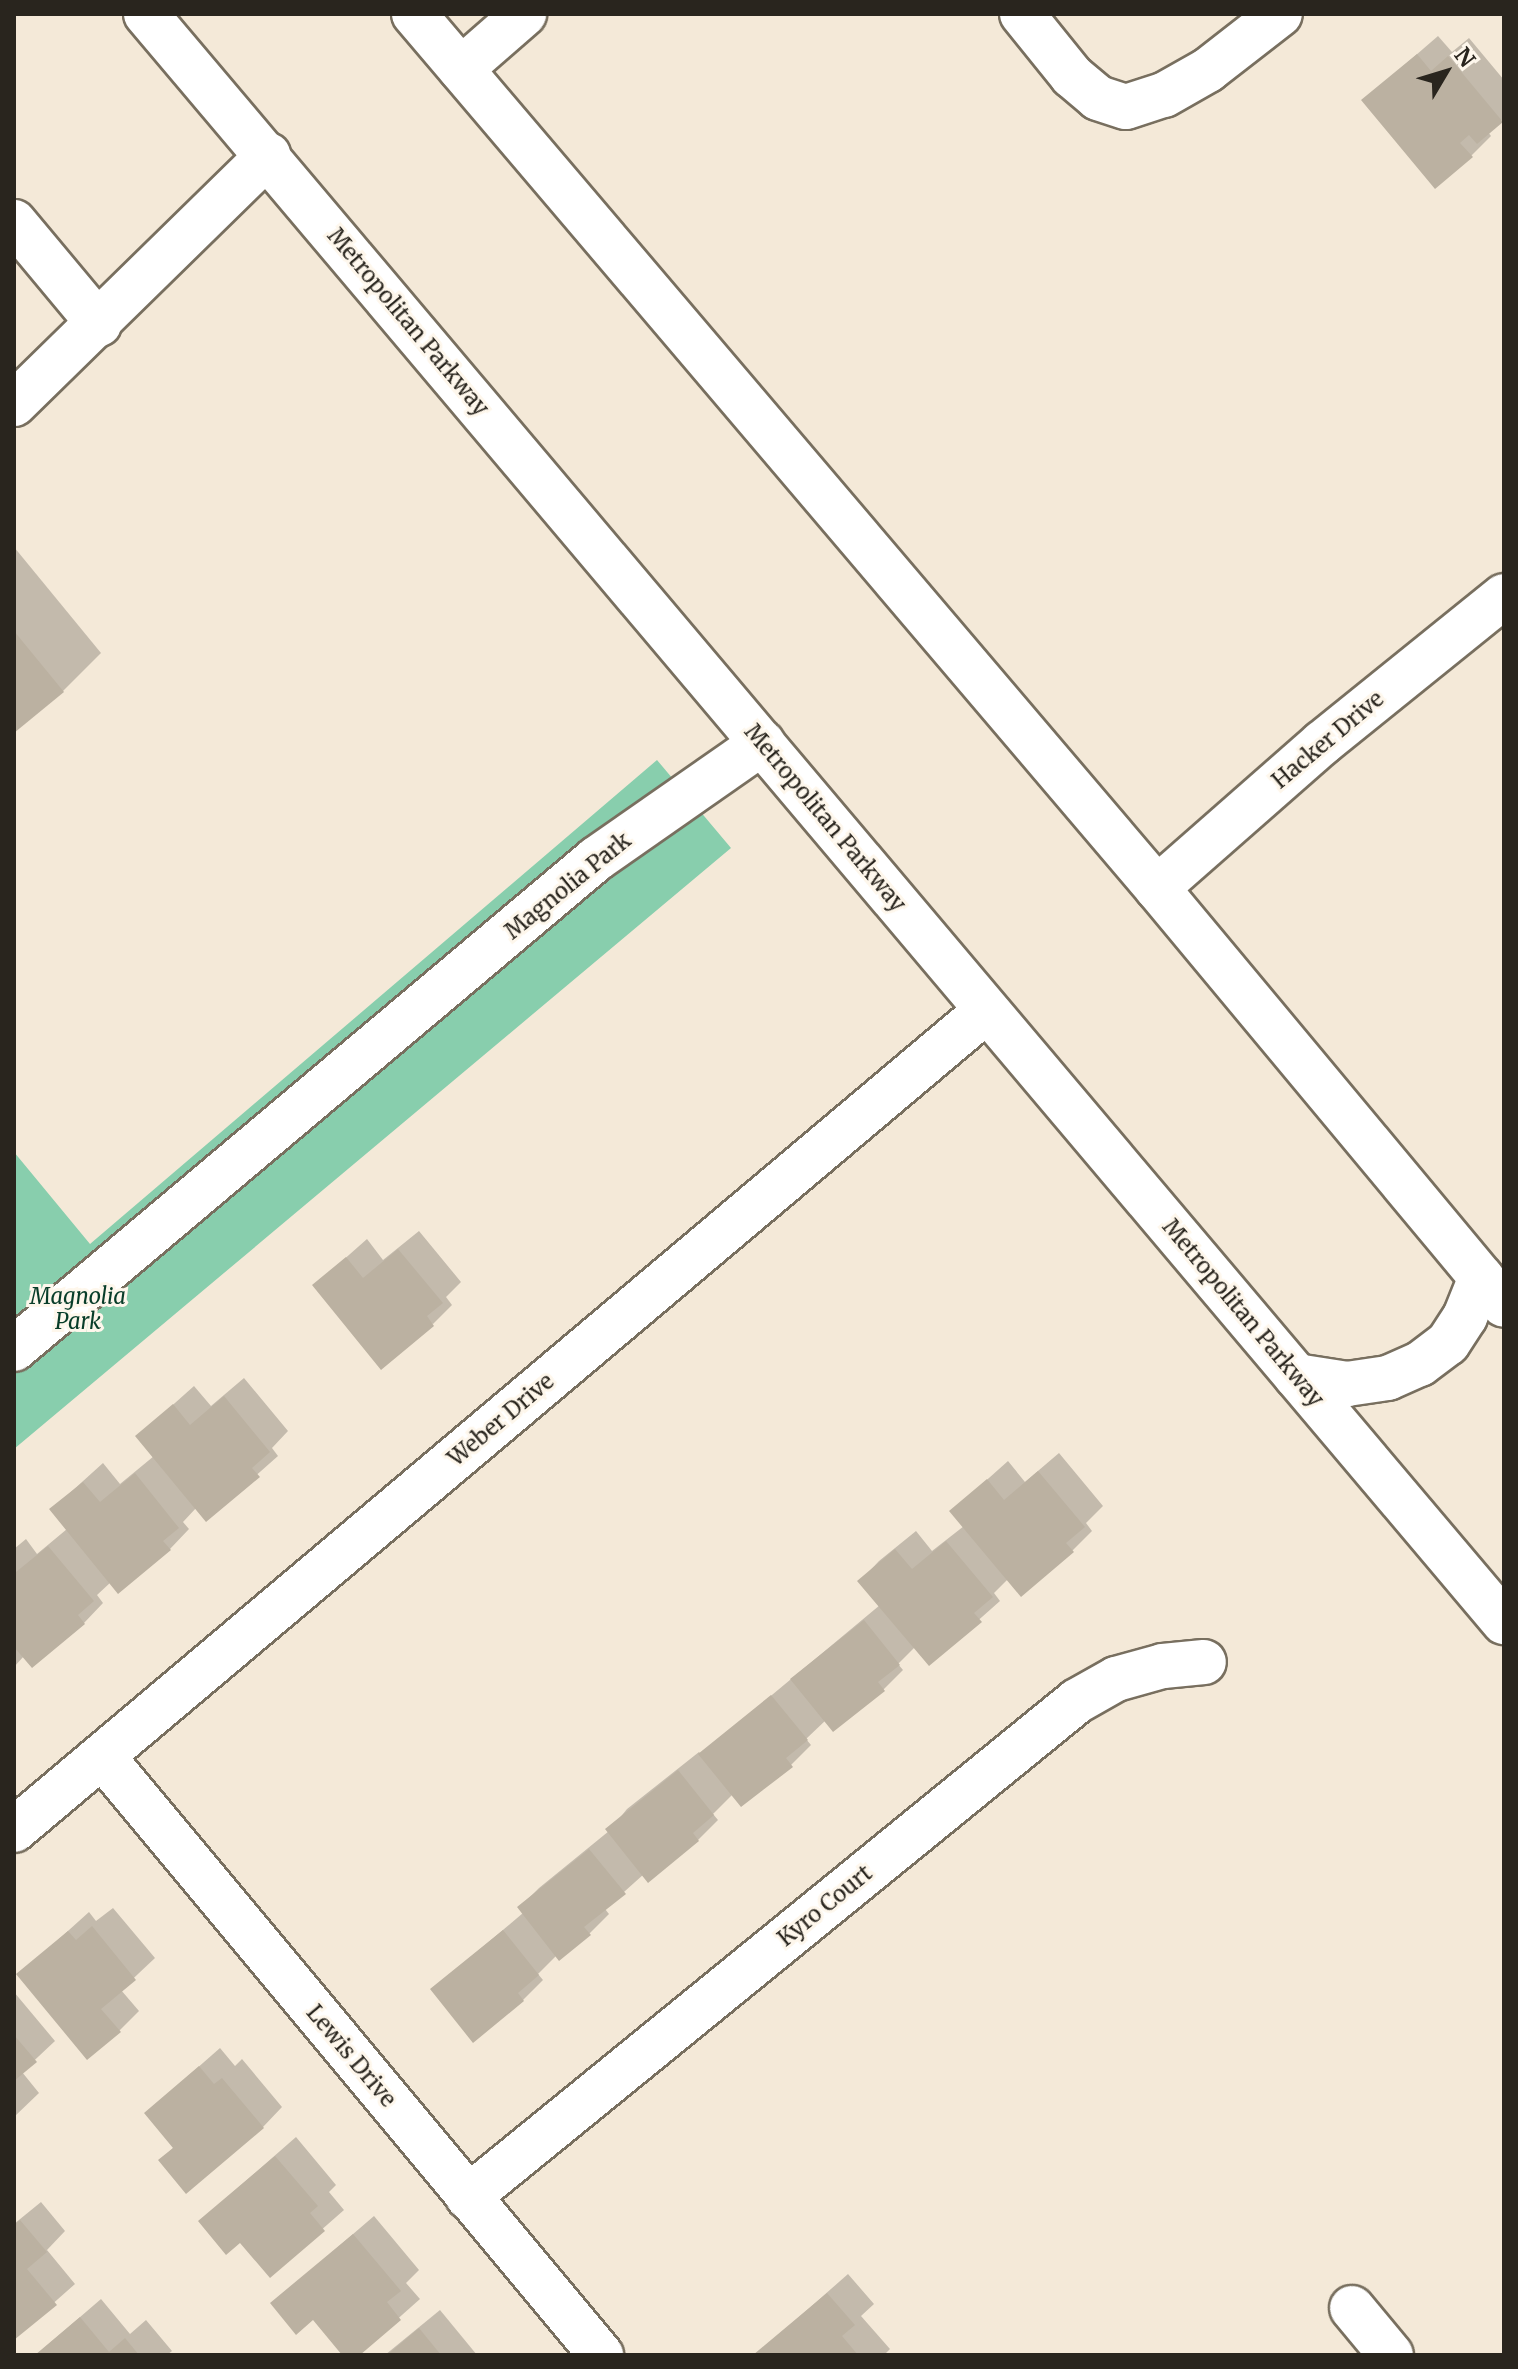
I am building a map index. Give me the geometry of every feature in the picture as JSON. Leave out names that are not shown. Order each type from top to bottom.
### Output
[{"type":"street","name":"Metropolitan Parkway","points":[[146,14],[1504,1622]]},
{"type":"street","points":[[414,14],[1157,888],[1492,1291],[1465,1317],[1448,1343],[1420,1364],[1388,1378],[1347,1384],[1296,1376]]},
{"type":"street","points":[[461,69],[524,14]]},
{"type":"street","points":[[1022,14],[1072,76],[1098,98],[1126,107],[1164,95],[1208,70],[1280,14]]},
{"type":"street","points":[[14,404],[268,155]]},
{"type":"street","points":[[14,222],[99,324]]},
{"type":"street","name":"Hacker Drive","points":[[1157,888],[1322,743],[1504,596]]},
{"type":"street","name":"Magnolia Park","points":[[14,1349],[596,859],[762,743]]},
{"type":"street","name":"Weber Drive","points":[[14,1830],[987,1010]]},
{"type":"street","name":"Kyro Court","points":[[468,2197],[1077,1701],[1116,1679],[1163,1666],[1204,1662]]},
{"type":"street","name":"Lewis Drive","points":[[102,1756],[601,2355]]},
{"type":"street","points":[[1352,2308],[1391,2355]]},
{"type":"green space","name":"Magnolia Park","points":[[657,760],[731,848],[14,1449],[14,1152],[90,1244]]},
{"type":"building","points":[[1417,54],[1431,71],[1448,56],[1503,122],[1477,144],[1469,135],[1460,143],[1473,157],[1435,189],[1361,100]]},
{"type":"building","points":[[14,631],[64,692],[14,733]]},
{"type":"building","points":[[398,1249],[443,1303],[427,1316],[434,1326],[381,1370],[312,1285],[346,1257],[363,1278]]},
{"type":"building","points":[[224,1396],[270,1452],[252,1468],[260,1477],[206,1522],[135,1436],[173,1404],[190,1425]]},
{"type":"building","points":[[1038,1471],[1085,1527],[1066,1543],[1074,1552],[1021,1597],[949,1511],[987,1479],[1004,1500]]},
{"type":"building","points":[[135,1473],[179,1528],[163,1541],[171,1550],[118,1594],[49,1509],[83,1482],[100,1502]]},
{"type":"building","points":[[946,1541],[993,1597],[974,1613],[982,1622],[929,1666],[857,1581],[895,1549],[912,1569]]},
{"type":"building","points":[[48,1546],[94,1601],[78,1615],[85,1624],[32,1668],[14,1647],[14,1569],[16,1572]]},
{"type":"building","points":[[864,1620],[900,1665],[878,1682],[885,1691],[833,1732],[790,1679]]},
{"type":"building","points":[[771,1695],[808,1740],[786,1758],[793,1767],[741,1807],[698,1754]]},
{"type":"building","points":[[678,1770],[714,1815],[693,1833],[699,1841],[648,1883],[605,1829]]},
{"type":"building","points":[[589,1849],[626,1894],[584,1927],[591,1935],[559,1961],[517,1907]]},
{"type":"building","points":[[92,1926],[136,1980],[101,2009],[121,2032],[87,2060],[16,1974],[68,1931],[76,1940]]},
{"type":"building","points":[[503,1930],[539,1975],[518,1993],[524,2001],[473,2043],[430,1989]]},
{"type":"building","points":[[14,2035],[37,2062],[14,2081]]},
{"type":"building","points":[[199,2066],[214,2084],[222,2078],[264,2128],[186,2194],[158,2160],[173,2148],[144,2113]]},
{"type":"building","points":[[275,2156],[318,2206],[310,2213],[325,2231],[270,2278],[240,2243],[226,2255],[198,2221]]},
{"type":"building","points":[[20,2220],[47,2252],[27,2269],[57,2305],[14,2340],[14,2225]]},
{"type":"building","points":[[353,2234],[401,2291],[387,2302],[401,2320],[360,2355],[342,2355],[313,2320],[296,2335],[270,2303]]},
{"type":"building","points":[[827,2293],[855,2325],[842,2336],[858,2355],[753,2355]]},
{"type":"building","points":[[80,2317],[109,2352],[125,2338],[139,2355],[35,2355]]},
{"type":"building","points":[[419,2328],[441,2355],[387,2355]]}]
